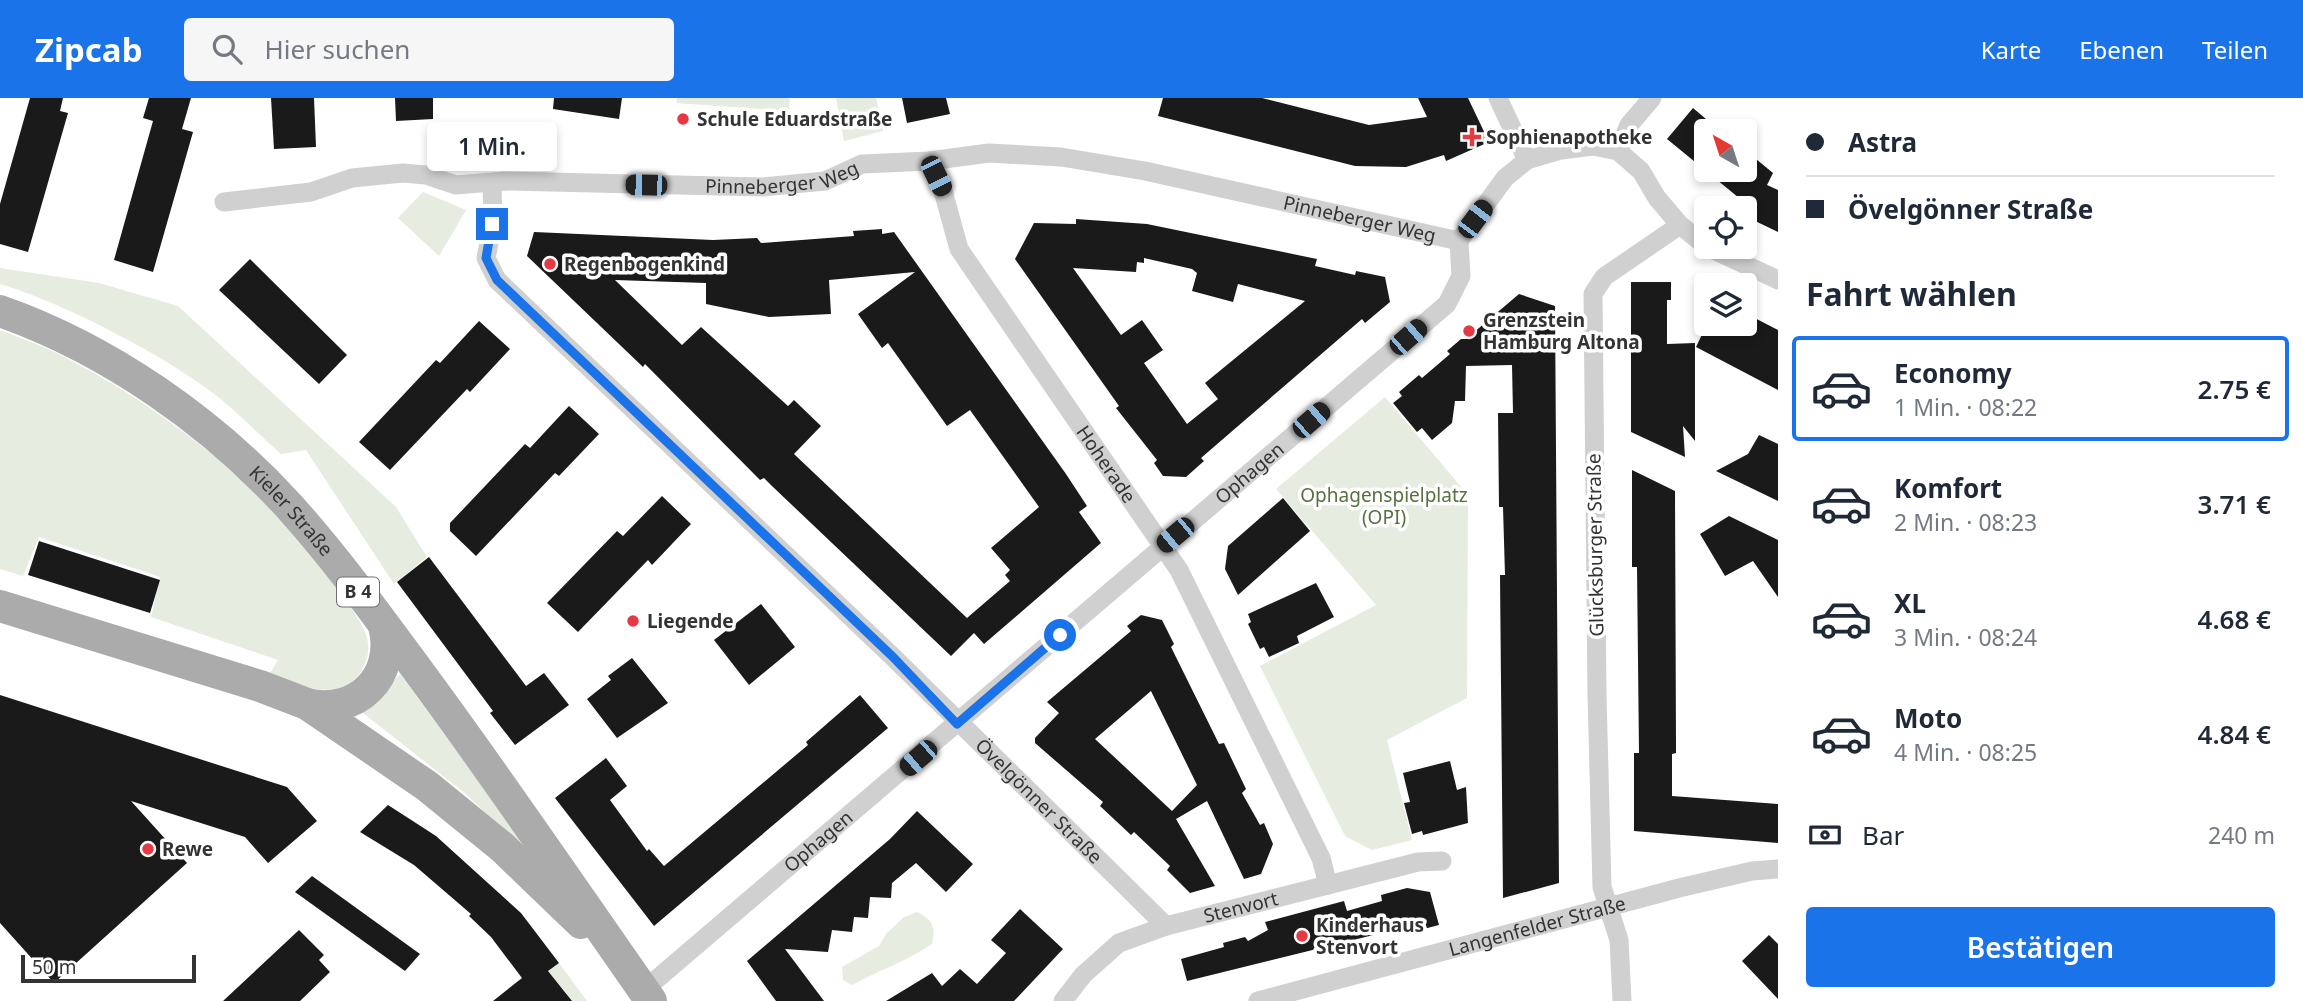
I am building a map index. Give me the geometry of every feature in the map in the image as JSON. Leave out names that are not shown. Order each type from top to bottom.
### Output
[{"type":"main road","name":"Kieler Straße","points":[[0,311],[89,351],[200,424],[288,505],[384,626],[509,792],[641,987]]},
{"type":"main road","name":"B 4","points":[[0,606],[260,686],[307,704],[427,786],[502,847],[641,987]]},
{"type":"main road","name":"B 4","points":[[307,704],[340,705],[370,689],[386,659],[384,626]]},
{"type":"street","points":[[1498,98],[1527,160]]},
{"type":"street","points":[[1618,151],[1629,125],[1652,98]]},
{"type":"street","points":[[1459,242],[1505,178],[1527,160],[1560,150],[1593,146],[1618,151],[1641,171],[1657,198],[1680,225],[1694,236]]},
{"type":"street","name":"Pinneberger Weg","points":[[224,202],[311,192],[352,178],[403,173],[426,175],[456,185],[492,183],[762,187],[825,181],[862,164],[929,161],[989,153],[1061,158],[1234,189],[1459,242]]},
{"type":"street","name":"Hoherade","points":[[929,161],[943,191],[959,249],[1164,545],[1321,858],[1328,885]]},
{"type":"street","name":"Övelgönner Straße","points":[[492,183],[492,224],[486,258],[497,280],[893,657],[957,724],[1166,926]]},
{"type":"street","name":"Glücksburger Straße","points":[[1622,1001],[1619,940],[1602,887],[1593,295],[1604,277],[1680,225]]},
{"type":"street","name":"Ophagen","points":[[641,987],[957,724],[1447,304],[1461,276],[1459,242]]},
{"type":"street","points":[[1734,259],[1778,280]]},
{"type":"street","name":"Stenvort","points":[[1063,1001],[1083,975],[1119,943],[1166,926],[1418,862],[1442,861]]},
{"type":"street","name":"Langenfelder Straße","points":[[1258,1001],[1716,880],[1778,869]]},
{"type":"green space","points":[[677,98],[790,98],[789,111],[676,103]]},
{"type":"green space","points":[[836,98],[876,98],[883,131],[844,141]]},
{"type":"green space","points":[[423,192],[466,210],[439,256],[398,218]]},
{"type":"green space","points":[[0,268],[99,283],[178,306],[396,507],[427,557],[394,584],[306,450],[281,454],[228,405],[188,375],[79,315],[0,284]]},
{"type":"green space","points":[[0,330],[52,351],[137,399],[222,462],[256,492],[327,574],[365,632],[368,655],[354,680],[344,687],[320,690],[269,675],[278,660],[151,617],[160,577],[39,537],[23,576],[0,569]]},
{"type":"green space","name":"Ophagenspielplatz (OPI)","points":[[1385,397],[1468,495],[1467,698],[1387,740],[1412,840],[1372,850],[1345,836],[1260,666],[1376,605],[1276,489]]},
{"type":"green space","points":[[400,674],[534,856],[534,861],[466,794],[363,713]]},
{"type":"green space","points":[[917,912],[932,925],[932,944],[852,985],[843,980],[842,967],[879,946],[886,934],[904,917]]},
{"type":"green space","points":[[559,963],[587,1001],[561,1001],[568,995],[548,971]]},
{"type":"building","points":[[30,98],[63,98],[60,111],[68,113],[28,252],[0,244],[0,204]]},
{"type":"building","points":[[149,98],[191,98],[182,129],[193,132],[153,272],[114,260],[153,121],[143,118]]},
{"type":"building","points":[[271,98],[314,98],[316,147],[274,149]]},
{"type":"building","points":[[395,98],[433,98],[433,119],[396,121]]},
{"type":"building","points":[[554,98],[622,98],[619,119],[553,109]]},
{"type":"building","points":[[902,98],[946,98],[950,114],[907,123]]},
{"type":"building","points":[[1163,98],[1262,98],[1369,125],[1427,117],[1418,98],[1468,98],[1489,142],[1446,161],[1444,155],[1406,167],[1355,166],[1158,116]]},
{"type":"building","points":[[1693,108],[1706,119],[1694,119],[1694,161],[1667,139]]},
{"type":"building","points":[[1757,160],[1773,173],[1767,185],[1778,190],[1778,232],[1757,222],[1757,196],[1737,196],[1720,182],[1757,182]]},
{"type":"building","points":[[1076,219],[1147,224],[1317,259],[1315,266],[1355,275],[1356,271],[1385,277],[1390,302],[1365,323],[1362,319],[1201,458],[1204,461],[1186,477],[1163,476],[1154,463],[1157,460],[1116,408],[1119,406],[1015,259],[1034,223],[1076,224]],"holes":[[[1144,258],[1192,269],[1197,273],[1192,291],[1233,302],[1238,284],[1305,301],[1205,383],[1218,399],[1187,424],[1144,363],[1163,350],[1142,320],[1121,335],[1073,268],[1136,272],[1137,262],[1144,263]]]},
{"type":"building","points":[[882,229],[882,234],[894,232],[1066,474],[1087,506],[1079,512],[1101,543],[984,644],[974,633],[951,656],[764,478],[760,480],[645,364],[643,367],[527,256],[534,232],[713,240],[757,238],[761,243],[854,236],[853,231]],"holes":[[[915,272],[858,314],[882,348],[888,343],[947,426],[970,410],[1039,507],[991,548],[1010,570],[1005,575],[1010,581],[967,618],[794,454],[821,426],[794,400],[788,406],[701,327],[682,345],[615,280],[706,283],[706,304],[769,317],[831,314],[829,280]]]},
{"type":"building","points":[[250,259],[347,355],[319,384],[219,290]]},
{"type":"building","points":[[1631,282],[1671,282],[1671,300],[1667,300],[1667,344],[1695,343],[1695,441],[1683,426],[1685,457],[1631,432]]},
{"type":"building","points":[[1519,294],[1555,306],[1559,883],[1503,898],[1500,575],[1505,575],[1503,507],[1499,507],[1498,413],[1513,413],[1512,365],[1466,366],[1465,401],[1455,401],[1452,423],[1432,440],[1422,428],[1417,432],[1393,403],[1402,396],[1399,392],[1419,375],[1422,378],[1450,354],[1447,351],[1461,339],[1466,339]]},
{"type":"building","points":[[1757,319],[1778,330],[1778,390],[1696,347],[1701,336],[1757,336]]},
{"type":"building","points":[[479,321],[510,349],[470,392],[467,389],[390,470],[359,442],[436,360],[440,363]]},
{"type":"building","points":[[569,406],[599,434],[559,476],[555,473],[476,556],[450,531],[450,523],[525,444],[530,448]]},
{"type":"building","points":[[1759,435],[1778,444],[1778,501],[1716,471],[1748,454]]},
{"type":"building","points":[[1632,470],[1675,491],[1676,753],[1672,754],[1672,796],[1778,804],[1778,843],[1634,831],[1634,753],[1639,753],[1637,567],[1632,567]]},
{"type":"building","points":[[662,496],[691,524],[652,565],[648,560],[578,632],[547,603],[617,531],[623,536]]},
{"type":"building","points":[[1283,498],[1310,531],[1238,595],[1225,569],[1228,546]]},
{"type":"building","points":[[1729,516],[1778,540],[1778,597],[1753,561],[1725,576],[1700,534]]},
{"type":"building","points":[[39,541],[160,580],[150,613],[28,575]]},
{"type":"building","points":[[429,557],[526,686],[544,673],[569,705],[515,745],[490,713],[493,711],[397,582]]},
{"type":"building","points":[[1316,583],[1334,617],[1297,636],[1299,643],[1269,657],[1264,647],[1260,649],[1248,624],[1251,622],[1248,614]]},
{"type":"building","points":[[761,604],[795,647],[749,685],[714,640]]},
{"type":"building","points":[[1141,615],[1162,620],[1174,644],[1171,647],[1219,744],[1224,743],[1246,789],[1242,793],[1260,825],[1264,823],[1273,844],[1261,874],[1244,879],[1207,801],[1176,819],[1215,886],[1190,893],[1167,870],[1170,866],[1134,832],[1131,835],[1100,806],[1103,802],[1035,743],[1035,738],[1059,713],[1047,702],[1131,631],[1127,626]],"holes":[[[1151,691],[1197,785],[1172,811],[1095,739]]]},
{"type":"building","points":[[632,658],[668,703],[617,738],[587,699],[611,680],[608,676]]},
{"type":"building","points":[[0,695],[287,787],[317,821],[268,863],[245,837],[131,801],[187,863],[54,983],[0,923]]},
{"type":"building","points":[[860,695],[888,728],[654,926],[555,798],[606,758],[627,786],[610,800],[647,851],[649,849],[664,866],[808,745],[806,742]]},
{"type":"building","points":[[1450,761],[1457,790],[1466,787],[1468,823],[1423,835],[1422,831],[1412,834],[1404,803],[1410,802],[1403,773]]},
{"type":"building","points":[[388,805],[436,836],[521,913],[559,963],[548,971],[572,1001],[493,1001],[522,978],[491,937],[469,916],[471,914],[414,865],[360,832]]},
{"type":"building","points":[[917,811],[973,864],[946,892],[916,863],[892,883],[891,898],[870,897],[868,918],[854,917],[852,932],[832,930],[828,952],[785,949],[824,1001],[776,1001],[747,961],[890,839]]},
{"type":"building","points":[[312,876],[420,954],[405,971],[295,892]]},
{"type":"building","points":[[1407,888],[1430,892],[1439,925],[1412,932],[1410,926],[1187,981],[1181,959],[1224,947],[1223,943],[1245,937],[1248,941],[1268,930],[1265,922],[1344,901],[1347,911],[1382,901],[1381,895]]},
{"type":"building","points":[[1020,909],[1063,949],[1014,1001],[886,1001],[932,973],[942,986],[960,969],[977,984],[1006,953],[991,940]]},
{"type":"building","points":[[299,930],[324,955],[319,960],[330,972],[300,1001],[223,1001]]},
{"type":"building","points":[[1769,935],[1778,944],[1778,999],[1742,961]]},
{"type":"place","name":"Schule Eduardstraße","points":[[683,119]]},
{"type":"place","name":"Sophienapotheke","points":[[1472,137]]},
{"type":"place","name":"Regenbogenkind","points":[[550,264]]},
{"type":"place","name":"Grenzstein Hamburg Altona","points":[[1469,331]]},
{"type":"place","name":"Liegende","points":[[633,621]]},
{"type":"place","name":"Rewe","points":[[148,849]]},
{"type":"place","name":"Kinderhaus Stenvort","points":[[1302,936]]},
{"type":"route","points":[[492,224],[486,258],[497,280],[893,657],[957,724],[1060,635]]}]
